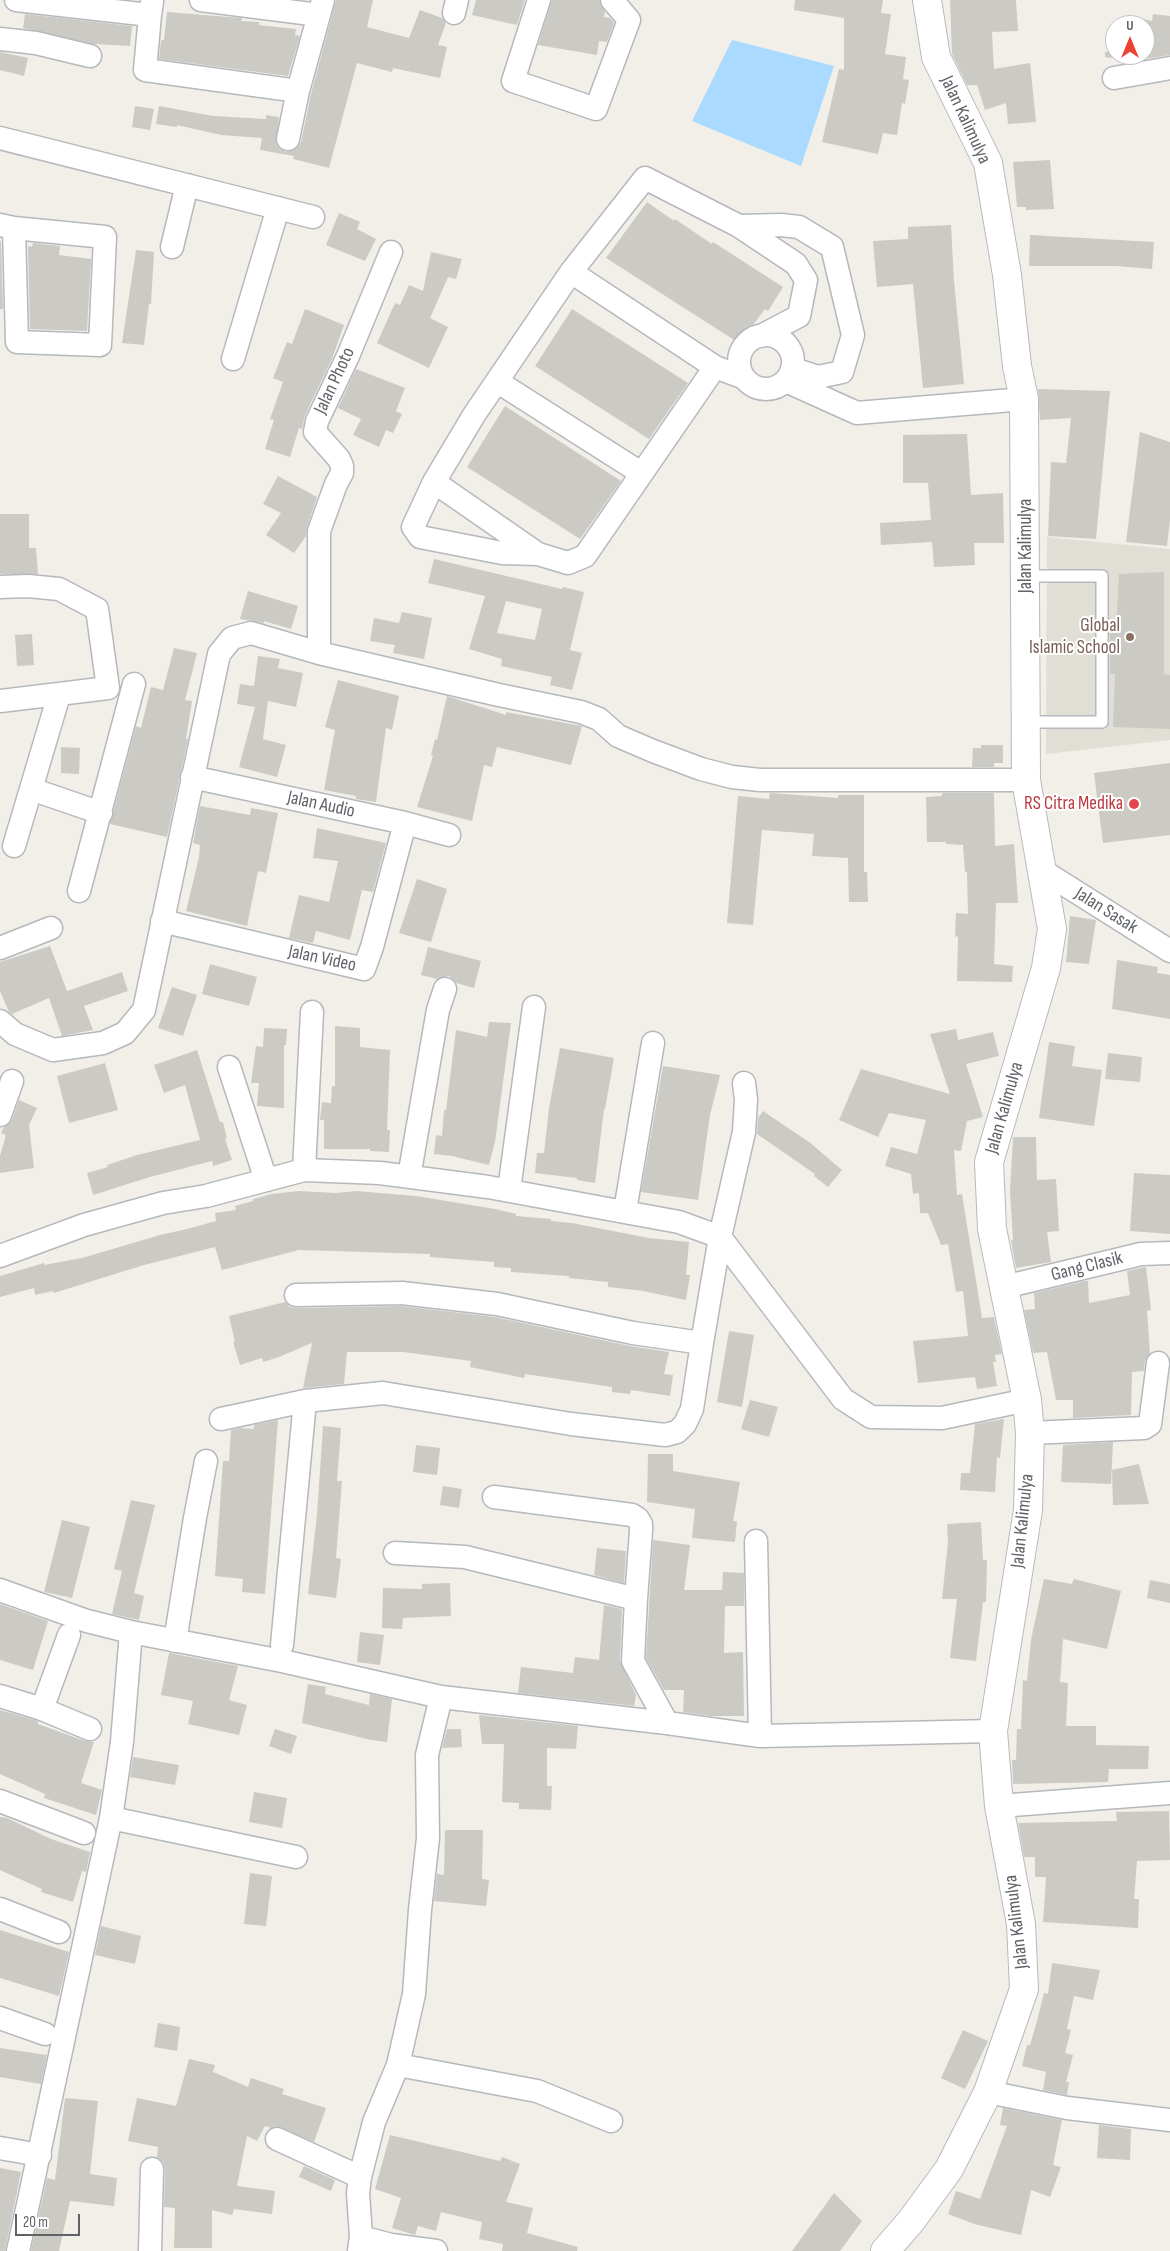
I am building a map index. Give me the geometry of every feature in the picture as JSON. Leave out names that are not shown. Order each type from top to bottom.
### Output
[{"type":"street","points":[[16,0],[151,8],[145,70],[298,91]]},
{"type":"street","points":[[201,0],[321,8],[298,91],[288,139]]},
{"type":"street","points":[[539,0],[513,81],[596,109],[629,20],[612,0]]},
{"type":"street","name":"Jalan Kalimulya","points":[[885,2251],[912,2221],[949,2169],[988,2092],[1024,1989],[1021,1924],[999,1806],[993,1731],[1028,1510],[1030,1433],[1027,1400],[992,1229],[989,1162],[1046,968],[1052,929],[1026,780],[1024,399],[1017,366],[1007,275],[988,163],[936,57],[927,0]]},
{"type":"street","points":[[0,39],[36,42],[90,56]]},
{"type":"street","points":[[1114,78],[1170,68]]},
{"type":"street","points":[[0,138],[313,217]]},
{"type":"street","points":[[715,367],[585,556],[568,563],[538,554],[502,553],[420,537],[413,527],[434,482],[474,414],[498,382],[571,272],[645,178],[739,226],[796,264],[806,280],[799,316],[750,341],[742,349],[739,368],[742,376],[750,384],[760,388],[779,386],[790,375],[790,348],[777,338],[761,336]]},
{"type":"street","points":[[172,247],[187,185]]},
{"type":"street","points":[[233,359],[278,208]]},
{"type":"street","points":[[739,226],[781,225],[799,227],[832,247],[853,335],[842,372],[818,376],[790,375]]},
{"type":"street","points":[[7,226],[105,237],[100,345],[17,342],[7,226]]},
{"type":"street","name":"Jalan Photo","points":[[319,653],[319,531],[336,484],[342,473],[342,466],[340,459],[316,432],[316,421],[348,356],[391,252]]},
{"type":"street","points":[[571,272],[715,367],[742,376]]},
{"type":"street","points":[[790,375],[857,414],[1024,399]]},
{"type":"street","points":[[498,382],[641,473]]},
{"type":"street","points":[[434,482],[538,554]]},
{"type":"street","points":[[0,587],[28,586],[59,589],[97,609],[108,688],[0,701]]},
{"type":"street","points":[[0,1021],[16,1034],[53,1050],[103,1043],[125,1033],[144,1010],[219,654],[232,638],[250,633],[319,653],[581,712],[599,719],[618,736],[653,751],[701,769],[732,776],[760,780],[1026,780]]},
{"type":"street","points":[[79,891],[134,684]]},
{"type":"street","points":[[14,846],[59,695]]},
{"type":"street","name":"Jalan Audio","points":[[192,776],[405,823],[449,835]]},
{"type":"street","points":[[30,789],[101,813]]},
{"type":"street","name":"Jalan Video","points":[[162,921],[364,969],[372,947],[405,823]]},
{"type":"street","name":"Jalan Sasak","points":[[1043,871],[1170,951]]},
{"type":"street","points":[[0,948],[51,928]]},
{"type":"street","points":[[409,1177],[438,1010],[445,989]]},
{"type":"street","points":[[508,1190],[534,1007]]},
{"type":"street","points":[[304,1170],[312,1012]]},
{"type":"street","points":[[626,1211],[653,1043]]},
{"type":"street","points":[[229,1067],[266,1180]]},
{"type":"street","points":[[0,1115],[12,1081]]},
{"type":"street","points":[[221,1419],[305,1401],[383,1393],[571,1424],[665,1436],[677,1432],[685,1424],[692,1409],[720,1237],[744,1132],[746,1100],[744,1083]]},
{"type":"street","points":[[0,1256],[84,1225],[163,1203],[206,1196],[304,1170],[380,1173],[508,1190],[679,1222],[720,1237],[843,1399],[871,1417],[942,1418],[1027,1400]]},
{"type":"street","name":"Gang Clasik","points":[[1004,1287],[1141,1254],[1170,1253]]},
{"type":"street","points":[[296,1295],[402,1293],[497,1304],[633,1333],[702,1343]]},
{"type":"street","points":[[1030,1433],[1144,1428],[1150,1424],[1158,1363]]},
{"type":"street","points":[[282,1645],[305,1401]]},
{"type":"street","points":[[175,1641],[194,1518],[206,1461]]},
{"type":"street","points":[[494,1497],[632,1516],[638,1519],[641,1524],[641,1531],[633,1661],[667,1723]]},
{"type":"street","points":[[756,1541],[760,1736]]},
{"type":"street","points":[[395,1553],[465,1557],[636,1599]]},
{"type":"street","points":[[0,1590],[87,1621],[131,1632],[282,1661],[441,1697],[667,1723],[760,1736],[993,1731]]},
{"type":"street","points":[[18,2251],[111,1818],[122,1742],[131,1632]]},
{"type":"street","points":[[42,1709],[69,1634]]},
{"type":"street","points":[[0,1696],[42,1709],[90,1728]]},
{"type":"street","points":[[436,2251],[360,2244],[358,2194],[360,2177],[374,2122],[398,2065],[414,1994],[420,1910],[428,1838],[427,1756],[441,1697]]},
{"type":"street","points":[[999,1806],[1170,1793]]},
{"type":"street","points":[[0,1801],[84,1833]]},
{"type":"street","points":[[111,1818],[296,1857]]},
{"type":"street","points":[[0,1908],[59,1932]]},
{"type":"street","points":[[0,2018],[45,2034]]},
{"type":"street","points":[[398,2065],[537,2091],[611,2121]]},
{"type":"street","points":[[988,2092],[1067,2108],[1170,2120]]},
{"type":"street","points":[[277,2139],[360,2177]]},
{"type":"street","points":[[0,2148],[40,2155]]},
{"type":"street","points":[[150,2251],[152,2169]]},
{"type":"lane","points":[[1025,722],[1102,722],[1102,576],[1026,576]]},
{"type":"shaded area","name":"Global Islamic School","points":[[1047,537],[1170,549],[1170,740],[1046,754]]},
{"type":"water","points":[[732,40],[834,66],[801,166],[692,121]]},
{"type":"building","points":[[336,0],[373,0],[367,27],[409,38],[420,10],[442,18],[446,23],[438,45],[447,47],[440,78],[393,68],[392,72],[357,63],[329,168],[293,159],[294,156],[260,150],[262,138],[221,135],[177,125],[177,127],[156,124],[159,106],[213,116],[266,119],[266,115],[279,117],[276,144],[286,152],[297,148],[301,142],[311,94]]},
{"type":"building","points":[[476,0],[525,0],[517,25],[472,15]]},
{"type":"building","points":[[552,0],[599,0],[605,12],[604,17],[610,18],[614,23],[607,42],[599,41],[597,55],[538,45]]},
{"type":"building","points":[[795,0],[883,0],[881,13],[891,14],[885,54],[906,57],[903,79],[909,80],[905,104],[902,103],[897,135],[883,133],[878,154],[822,142],[839,69],[844,70],[844,18],[794,10]]},
{"type":"building","points":[[950,0],[1016,0],[1018,31],[992,32],[994,69],[1030,63],[1036,122],[1008,124],[1006,103],[985,110],[977,85],[967,85],[952,54]]},
{"type":"building","points":[[167,12],[242,18],[241,21],[259,22],[259,25],[296,29],[295,35],[300,36],[288,76],[159,59],[161,40],[164,40]]},
{"type":"building","points":[[25,14],[132,26],[130,46],[94,44],[23,28]]},
{"type":"building","points":[[1153,14],[1170,16],[1170,55],[1155,57],[1155,15]]},
{"type":"building","points":[[0,52],[28,58],[24,76],[0,70]]},
{"type":"building","points":[[135,106],[154,109],[150,130],[132,127]]},
{"type":"building","points":[[1050,160],[1054,209],[1026,210],[1026,207],[1017,207],[1013,162]]},
{"type":"building","points":[[647,202],[674,221],[675,219],[712,244],[713,242],[783,287],[768,311],[765,309],[750,329],[742,345],[606,258]]},
{"type":"building","points":[[339,213],[360,222],[357,229],[376,239],[365,261],[326,245]]},
{"type":"building","points":[[951,225],[954,281],[964,384],[923,388],[913,284],[877,287],[873,241],[908,239],[908,227]]},
{"type":"building","points":[[1030,235],[1154,242],[1152,269],[1116,266],[1029,266]]},
{"type":"building","points":[[1,242],[3,309],[0,309]]},
{"type":"building","points":[[33,243],[60,246],[59,255],[91,259],[87,331],[30,329],[28,246],[32,247]]},
{"type":"building","points":[[136,250],[154,252],[151,304],[149,304],[144,345],[122,343]]},
{"type":"building","points":[[431,252],[462,259],[456,279],[448,277],[430,318],[448,327],[429,368],[377,343],[395,303],[400,305],[409,285],[423,291]]},
{"type":"building","points":[[305,309],[344,325],[332,359],[305,415],[302,429],[299,428],[290,457],[265,449],[274,420],[270,419],[283,382],[273,378],[287,342],[292,344]]},
{"type":"building","points":[[572,309],[688,383],[649,439],[535,366]]},
{"type":"building","points":[[356,369],[405,388],[396,411],[402,414],[393,433],[386,430],[379,447],[353,435],[361,419],[338,408]]},
{"type":"building","points":[[1038,389],[1110,391],[1096,539],[1048,536],[1051,462],[1066,463],[1071,418],[1040,420]]},
{"type":"building","points":[[505,406],[621,481],[580,539],[467,467]]},
{"type":"building","points":[[1140,432],[1170,442],[1170,519],[1167,546],[1126,542]]},
{"type":"building","points":[[967,434],[971,495],[1003,493],[1004,543],[974,543],[975,565],[934,567],[932,542],[881,545],[880,523],[931,520],[928,483],[903,483],[903,435]]},
{"type":"building","points":[[278,476],[317,497],[306,536],[294,553],[266,535],[281,513],[263,504]]},
{"type":"building","points":[[0,514],[29,514],[29,548],[36,548],[38,574],[0,574]]},
{"type":"building","points":[[434,559],[562,589],[563,587],[584,592],[570,650],[582,653],[572,690],[550,685],[552,677],[501,666],[502,659],[469,649],[485,596],[428,583]],"holes":[[[506,601],[542,609],[535,640],[497,633]]]},
{"type":"building","points":[[1164,572],[1164,674],[1170,675],[1170,729],[1113,727],[1115,674],[1110,674],[1110,631],[1116,631],[1119,574]]},
{"type":"building","points":[[248,591],[298,606],[291,629],[264,621],[264,623],[240,619]]},
{"type":"building","points":[[402,612],[432,618],[424,659],[393,653],[395,645],[370,641],[374,618],[399,623]]},
{"type":"building","points":[[32,634],[34,665],[17,666],[15,635]]},
{"type":"building","points":[[174,648],[197,653],[185,700],[192,701],[186,739],[188,739],[167,837],[110,824],[136,726],[141,728],[151,687],[163,690]]},
{"type":"building","points":[[258,656],[280,659],[278,668],[303,673],[296,707],[268,701],[263,739],[286,745],[277,777],[239,767],[255,707],[237,704],[240,684],[254,686]]},
{"type":"building","points":[[338,680],[399,696],[392,730],[386,728],[376,802],[356,799],[356,796],[324,790],[335,730],[325,727]]},
{"type":"building","points":[[447,696],[506,715],[506,712],[582,726],[571,765],[497,747],[492,767],[484,765],[472,821],[417,807],[433,756],[431,755],[435,739],[437,740]]},
{"type":"building","points":[[981,745],[1003,745],[1003,763],[994,763],[994,767],[972,767],[973,748],[981,748]]},
{"type":"building","points":[[61,747],[80,748],[79,774],[61,773]]},
{"type":"building","name":"RS Citra Medika","points":[[1170,763],[1170,835],[1103,843],[1094,773]]},
{"type":"building","points":[[770,793],[838,798],[838,795],[864,795],[864,872],[867,872],[868,902],[849,902],[848,858],[812,856],[814,834],[762,830],[753,925],[727,923],[738,796],[769,799]]},
{"type":"building","points":[[942,793],[994,793],[995,846],[1014,844],[1018,903],[996,903],[994,964],[1013,966],[1012,982],[957,981],[958,937],[955,936],[956,913],[968,914],[967,872],[965,872],[963,845],[946,844],[946,842],[927,842],[926,797],[942,796]]},
{"type":"building","points":[[200,806],[250,815],[251,808],[278,813],[266,873],[258,871],[247,926],[186,911],[199,857],[200,845],[193,843]]},
{"type":"building","points":[[317,828],[386,843],[373,892],[362,890],[350,940],[316,931],[313,943],[289,938],[299,895],[329,902],[338,861],[313,858]]},
{"type":"building","points":[[417,879],[447,889],[431,942],[399,933]]},
{"type":"building","points":[[1070,916],[1096,920],[1089,964],[1066,962]]},
{"type":"building","points":[[50,946],[67,991],[122,972],[128,991],[84,1006],[93,1030],[62,1036],[49,998],[12,1014],[9,1012],[0,991],[0,962]]},
{"type":"building","points":[[428,947],[481,961],[474,988],[456,983],[449,976],[437,979],[421,975]]},
{"type":"building","points":[[1117,960],[1158,967],[1157,973],[1170,975],[1170,1019],[1112,1009]]},
{"type":"building","points":[[210,964],[257,977],[249,1006],[202,994]]},
{"type":"building","points":[[172,987],[197,995],[183,1036],[158,1028]]},
{"type":"building","points":[[489,1022],[511,1023],[495,1142],[489,1165],[452,1156],[434,1154],[436,1135],[442,1136],[456,1030],[487,1037]]},
{"type":"building","points":[[335,1026],[360,1028],[360,1047],[390,1050],[387,1130],[390,1130],[389,1152],[370,1151],[370,1149],[324,1149],[324,1120],[320,1120],[322,1102],[331,1103],[332,1086],[335,1086]]},
{"type":"building","points":[[264,1028],[287,1029],[286,1045],[284,1045],[284,1108],[257,1106],[259,1083],[251,1083],[256,1046],[263,1047]]},
{"type":"building","points":[[956,1029],[958,1040],[993,1032],[999,1056],[966,1064],[983,1117],[967,1121],[961,1151],[954,1150],[957,1195],[962,1194],[982,1318],[994,1317],[1002,1354],[995,1355],[996,1362],[993,1362],[997,1386],[977,1389],[975,1377],[918,1383],[913,1341],[968,1336],[963,1291],[956,1292],[948,1244],[941,1245],[928,1213],[920,1213],[919,1193],[913,1194],[911,1174],[885,1166],[891,1147],[917,1154],[926,1120],[889,1113],[878,1137],[839,1120],[861,1069],[950,1094],[930,1034]]},
{"type":"building","points":[[1049,1042],[1075,1046],[1072,1066],[1102,1070],[1094,1126],[1039,1118]]},
{"type":"building","points":[[560,1048],[614,1058],[604,1109],[595,1183],[577,1180],[577,1178],[535,1173],[537,1153],[544,1153],[549,1108]]},
{"type":"building","points":[[197,1050],[220,1122],[223,1122],[227,1138],[225,1139],[232,1160],[213,1166],[212,1161],[150,1177],[93,1195],[87,1173],[137,1155],[200,1140],[185,1085],[164,1093],[154,1065]]},
{"type":"building","points":[[1108,1053],[1142,1057],[1140,1082],[1105,1079]]},
{"type":"building","points":[[105,1063],[118,1110],[69,1123],[57,1076]]},
{"type":"building","points":[[663,1066],[720,1075],[710,1115],[698,1200],[641,1192]]},
{"type":"building","points":[[19,1100],[37,1108],[29,1125],[34,1168],[0,1173],[0,1156],[6,1135],[1,1133],[4,1127],[12,1120]]},
{"type":"building","points":[[763,1111],[809,1142],[842,1170],[828,1187],[814,1176],[815,1174],[757,1134],[758,1118]]},
{"type":"building","points":[[1013,1137],[1036,1137],[1037,1180],[1056,1179],[1059,1231],[1047,1232],[1051,1262],[1016,1268],[1011,1240],[1013,1240],[1010,1192]]},
{"type":"building","points":[[1134,1173],[1170,1175],[1170,1234],[1130,1231]]},
{"type":"building","points":[[299,1191],[336,1193],[356,1191],[416,1196],[495,1209],[516,1214],[516,1216],[551,1219],[551,1221],[572,1223],[649,1238],[689,1242],[686,1275],[690,1275],[686,1300],[643,1291],[608,1287],[608,1282],[569,1278],[569,1276],[511,1272],[511,1268],[494,1267],[494,1262],[430,1257],[430,1254],[299,1250],[222,1270],[215,1247],[144,1265],[54,1293],[53,1291],[35,1295],[34,1288],[0,1297],[0,1276],[44,1263],[44,1265],[82,1258],[216,1221],[215,1213],[236,1210],[235,1206],[253,1201],[253,1199],[272,1194]]},
{"type":"building","points":[[1146,1267],[1151,1310],[1147,1311],[1150,1353],[1145,1361],[1144,1371],[1132,1372],[1131,1415],[1073,1418],[1073,1400],[1056,1400],[1047,1352],[1033,1353],[1024,1310],[1035,1309],[1034,1293],[1085,1281],[1088,1281],[1089,1303],[1130,1295],[1127,1271]]},
{"type":"building","points":[[285,1302],[290,1307],[296,1308],[401,1306],[495,1317],[630,1346],[669,1352],[664,1374],[673,1375],[670,1396],[631,1390],[630,1394],[612,1392],[612,1387],[525,1374],[524,1378],[470,1367],[471,1361],[403,1352],[347,1352],[344,1384],[303,1388],[312,1343],[263,1362],[262,1358],[240,1365],[233,1342],[235,1342],[229,1316]]},
{"type":"building","points":[[729,1331],[754,1335],[742,1407],[717,1402]]},
{"type":"building","points":[[750,1400],[778,1407],[769,1437],[741,1429]]},
{"type":"building","points":[[1004,1419],[1000,1458],[997,1457],[995,1492],[960,1490],[961,1473],[970,1473],[975,1424]]},
{"type":"building","points":[[278,1420],[265,1594],[242,1592],[243,1579],[215,1576],[223,1461],[229,1461],[231,1430],[240,1428],[254,1429],[254,1425]]},
{"type":"building","points":[[323,1426],[341,1428],[337,1481],[342,1481],[336,1558],[341,1559],[336,1598],[308,1594],[317,1515]]},
{"type":"building","points":[[1113,1442],[1111,1484],[1061,1482],[1063,1445]]},
{"type":"building","points":[[416,1445],[440,1448],[437,1475],[413,1472]]},
{"type":"building","points":[[648,1454],[673,1454],[673,1471],[740,1482],[733,1521],[737,1521],[735,1542],[692,1538],[695,1509],[647,1502]]},
{"type":"building","points":[[1139,1464],[1149,1504],[1113,1505],[1112,1470]]},
{"type":"building","points":[[443,1486],[462,1489],[459,1508],[440,1505]]},
{"type":"building","points":[[131,1500],[155,1505],[134,1593],[144,1596],[139,1620],[112,1614],[122,1571],[114,1569]]},
{"type":"building","points":[[62,1520],[90,1527],[72,1598],[44,1592]]},
{"type":"building","points":[[981,1522],[983,1560],[987,1560],[986,1602],[983,1602],[976,1661],[950,1658],[957,1599],[942,1599],[948,1542],[947,1524]]},
{"type":"building","points":[[653,1540],[690,1545],[684,1590],[722,1590],[723,1572],[744,1573],[744,1606],[725,1606],[724,1653],[743,1652],[744,1716],[711,1716],[683,1712],[684,1690],[664,1690],[646,1658]]},
{"type":"building","points":[[597,1548],[626,1551],[624,1583],[594,1575]]},
{"type":"building","points":[[1044,1579],[1072,1584],[1074,1579],[1121,1591],[1107,1649],[1063,1639],[1060,1682],[1068,1683],[1066,1726],[1096,1726],[1096,1745],[1149,1746],[1148,1769],[1109,1769],[1108,1782],[1013,1784],[1012,1760],[1016,1760],[1017,1729],[1021,1729],[1023,1680],[1027,1681],[1031,1640]]},
{"type":"building","points":[[1150,1580],[1170,1584],[1170,1603],[1147,1598]]},
{"type":"building","points":[[450,1583],[451,1616],[403,1618],[402,1629],[382,1628],[383,1588],[422,1589],[422,1584]]},
{"type":"building","points":[[0,1604],[48,1621],[33,1670],[0,1660]]},
{"type":"building","points":[[604,1605],[622,1609],[620,1661],[636,1695],[634,1706],[518,1693],[521,1667],[573,1673],[575,1657],[599,1660]]},
{"type":"building","points":[[360,1632],[384,1635],[380,1665],[357,1662]]},
{"type":"building","points":[[169,1653],[238,1666],[229,1700],[247,1705],[239,1735],[188,1724],[193,1701],[161,1695]]},
{"type":"building","points":[[308,1684],[326,1687],[325,1694],[369,1705],[370,1694],[392,1699],[387,1742],[371,1740],[302,1723]]},
{"type":"building","points":[[0,1710],[38,1721],[38,1724],[85,1741],[94,1742],[81,1783],[102,1790],[96,1815],[44,1798],[45,1794],[0,1774]]},
{"type":"building","points":[[479,1715],[578,1726],[576,1749],[547,1748],[547,1786],[552,1786],[551,1810],[519,1809],[519,1803],[502,1802],[504,1744],[482,1744]]},
{"type":"building","points":[[275,1729],[297,1736],[291,1754],[269,1746]]},
{"type":"building","points":[[447,1729],[461,1729],[462,1747],[442,1748]]},
{"type":"building","points":[[133,1757],[179,1765],[175,1785],[130,1777]]},
{"type":"building","points":[[254,1792],[287,1798],[282,1828],[249,1822]]},
{"type":"building","points":[[1169,1811],[1170,1860],[1137,1861],[1134,1899],[1139,1899],[1138,1928],[1043,1922],[1046,1877],[1035,1877],[1035,1857],[1024,1857],[1018,1823],[1117,1821],[1116,1812]]},
{"type":"building","points":[[0,1817],[7,1818],[51,1839],[90,1852],[86,1872],[82,1871],[73,1902],[41,1892],[42,1889],[0,1870]]},
{"type":"building","points":[[445,1830],[483,1830],[482,1879],[489,1880],[486,1906],[434,1901],[437,1874],[444,1875]]},
{"type":"building","points":[[250,1873],[272,1876],[266,1926],[244,1924]]},
{"type":"building","points":[[101,1926],[141,1936],[135,1964],[95,1955]]},
{"type":"building","points":[[0,1930],[69,1952],[59,1996],[0,1978]]},
{"type":"building","points":[[1052,1963],[1100,1970],[1093,2000],[1074,1996],[1067,2029],[1071,2030],[1065,2053],[1073,2055],[1066,2082],[1069,2082],[1067,2095],[1043,2090],[1046,2072],[1022,2066],[1027,2045],[1030,2045],[1044,1993],[1048,1994]]},
{"type":"building","points":[[158,2023],[180,2027],[177,2051],[154,2047]]},
{"type":"building","points":[[963,2030],[988,2041],[965,2089],[941,2078]]},
{"type":"building","points":[[0,2048],[47,2055],[41,2084],[0,2077]]},
{"type":"building","points":[[189,2059],[215,2065],[213,2072],[248,2087],[251,2078],[284,2089],[282,2094],[326,2108],[314,2142],[276,2126],[271,2128],[265,2126],[257,2141],[247,2136],[237,2186],[275,2191],[272,2214],[234,2209],[232,2215],[212,2210],[212,2248],[174,2248],[175,2208],[164,2207],[165,2169],[163,2162],[157,2157],[158,2147],[128,2141],[137,2098],[176,2106]]},
{"type":"building","points":[[65,2098],[98,2101],[90,2174],[117,2178],[114,2206],[70,2201],[59,2251],[31,2251],[47,2178],[55,2180]]},
{"type":"building","points":[[1003,2108],[1062,2120],[1053,2165],[1061,2167],[1050,2197],[1031,2190],[1021,2235],[974,2224],[948,2214],[956,2191],[980,2199],[1007,2126],[1000,2125]]},
{"type":"building","points":[[1099,2125],[1131,2129],[1130,2160],[1097,2158]]},
{"type":"building","points":[[390,2135],[500,2161],[502,2157],[520,2164],[506,2202],[533,2208],[527,2233],[578,2247],[577,2251],[502,2251],[503,2244],[479,2239],[482,2222],[441,2212],[436,2231],[418,2226],[415,2235],[392,2228],[401,2198],[375,2189]]},
{"type":"building","points":[[304,2166],[335,2180],[331,2191],[299,2177]]},
{"type":"building","points":[[0,2168],[21,2172],[5,2251],[0,2251]]},
{"type":"building","points":[[834,2193],[862,2221],[840,2251],[792,2251]]},
{"type":"place","name":"Global Islamic School","points":[[1130,637]]},
{"type":"place","name":"RS Citra Medika","points":[[1134,804]]}]
